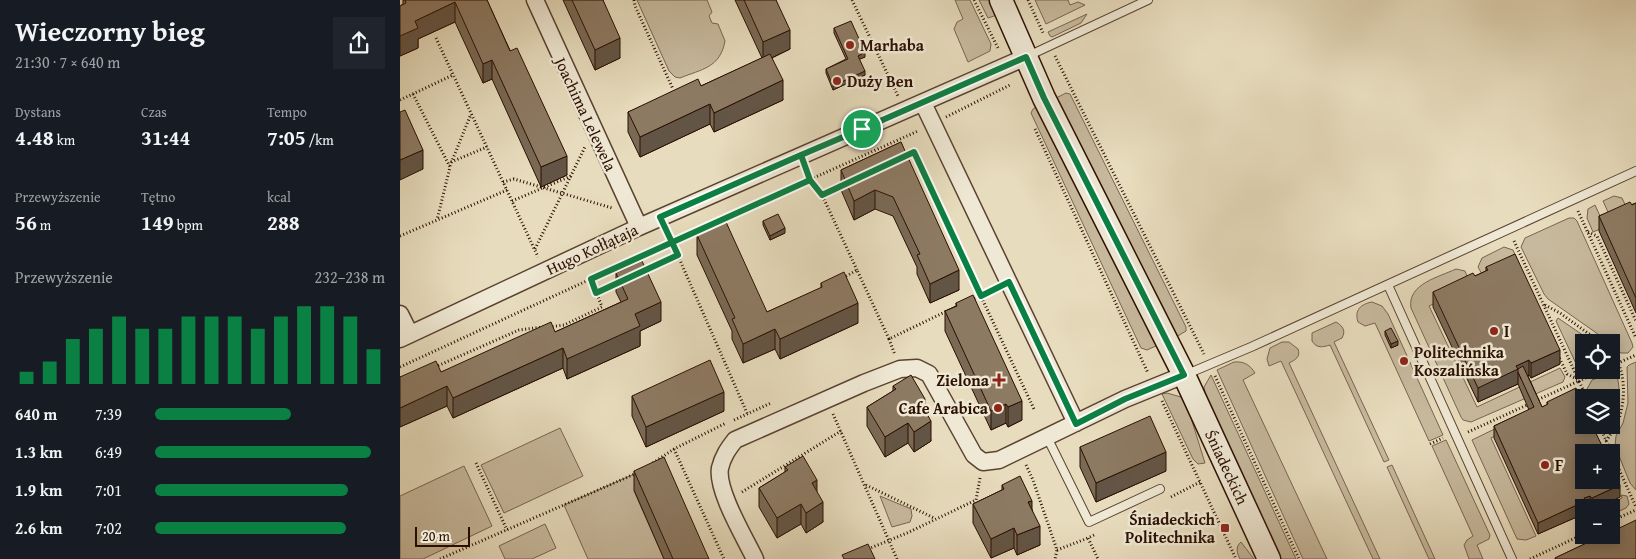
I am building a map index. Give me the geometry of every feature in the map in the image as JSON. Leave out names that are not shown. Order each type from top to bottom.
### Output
[{"type":"street","name":"Joachima Lelewela","points":[[535,0],[638,227]]},
{"type":"street","name":"Śniadeckich","points":[[1001,0],[1044,98],[1184,375],[1270,559]]},
{"type":"street","name":"Hugo Kołłątaja","points":[[405,337],[660,217],[1026,57]]},
{"type":"street","points":[[923,102],[1076,424]]},
{"type":"street","points":[[400,314],[405,337]]},
{"type":"street","points":[[755,559],[722,488],[720,470],[724,455],[735,440],[827,400],[900,369],[917,368],[929,374],[974,455],[983,462],[999,460],[1155,386],[1184,375]]},
{"type":"lane","points":[[1026,57],[1148,0]]},
{"type":"lane","points":[[1184,375],[1388,285],[1636,171]]},
{"type":"lane","points":[[1388,285],[1512,559]]},
{"type":"lane","points":[[1047,437],[1089,522],[1160,489]]},
{"type":"path","points":[[634,0],[673,89]]},
{"type":"path","points":[[852,0],[900,99]]},
{"type":"path","points":[[400,367],[887,146],[1014,83],[974,0]]},
{"type":"path","points":[[1028,0],[1210,365],[1299,559]]},
{"type":"path","points":[[436,38],[539,260]]},
{"type":"path","points":[[402,98],[453,75]]},
{"type":"path","points":[[413,94],[450,167]]},
{"type":"path","points":[[437,220],[451,162],[471,113]]},
{"type":"path","points":[[1032,124],[1236,559]]},
{"type":"path","points":[[535,250],[594,130]]},
{"type":"path","points":[[451,162],[487,147]]},
{"type":"path","points":[[897,160],[914,152],[1034,408]]},
{"type":"path","points":[[801,155],[810,180],[822,195],[896,357]]},
{"type":"path","points":[[512,201],[571,176]]},
{"type":"path","points":[[504,182],[514,179],[613,208]]},
{"type":"path","points":[[822,195],[847,183]]},
{"type":"path","points":[[400,236],[507,190]]},
{"type":"path","points":[[1578,210],[1636,338]]},
{"type":"path","points":[[660,217],[747,413]]},
{"type":"path","points":[[1588,232],[1597,236],[1636,321]]},
{"type":"path","points":[[1513,240],[1583,389]]},
{"type":"path","points":[[641,272],[678,255]]},
{"type":"path","points":[[1522,275],[1526,266]]},
{"type":"path","points":[[841,279],[856,270]]},
{"type":"path","points":[[427,371],[518,330],[564,325],[602,307],[591,279]]},
{"type":"path","points":[[596,293],[623,281]]},
{"type":"path","points":[[964,304],[1009,282]]},
{"type":"path","points":[[1543,304],[1560,313],[1589,334]]},
{"type":"path","points":[[889,339],[948,311]]},
{"type":"path","points":[[1555,355],[1558,354],[1567,374],[1579,381]]},
{"type":"path","points":[[1620,363],[1636,355]]},
{"type":"path","points":[[1606,441],[1616,425],[1620,412],[1623,392],[1620,367]]},
{"type":"path","points":[[1534,402],[1583,379]]},
{"type":"path","points":[[827,400],[897,559]]},
{"type":"path","points":[[651,464],[674,449],[771,403]]},
{"type":"path","points":[[1464,434],[1527,405]]},
{"type":"path","points":[[745,500],[742,492],[841,431]]},
{"type":"path","points":[[1603,434],[1636,509],[1620,517]]},
{"type":"path","points":[[1430,444],[1443,438]]},
{"type":"path","points":[[674,449],[724,559]]},
{"type":"path","points":[[1019,450],[1033,480],[1057,550],[1055,559]]},
{"type":"path","points":[[863,551],[888,539],[907,533],[976,500],[983,462]]},
{"type":"path","points":[[476,463],[507,530]]},
{"type":"path","points":[[440,559],[641,471]]},
{"type":"path","points":[[865,485],[935,519]]},
{"type":"path","points":[[1057,550],[1088,538]]},
{"type":"path","points":[[1530,559],[1575,538]]},
{"type":"shaded area","points":[[637,0],[707,0],[712,12],[709,16],[712,23],[718,24],[725,41],[719,57],[703,69],[680,78],[675,77],[669,71]]},
{"type":"shaded area","points":[[955,0],[970,0],[991,44],[990,51],[968,62],[954,29],[957,22],[963,19]]},
{"type":"shaded area","points":[[979,0],[990,0],[997,15],[988,18]]},
{"type":"shaded area","points":[[1035,0],[1068,0],[1070,5],[1078,2],[1085,5],[1046,24]]},
{"type":"shaded area","points":[[1087,14],[1081,23],[1052,37],[1050,36],[1048,32]]},
{"type":"shaded area","points":[[1066,93],[1070,94],[1186,327],[1186,331],[1176,337],[1056,98]]},
{"type":"shaded area","points":[[1038,106],[1158,345],[1147,350],[1141,348],[1031,113]]},
{"type":"shaded area","points":[[1614,196],[1622,198],[1630,215],[1613,223],[1603,201]]},
{"type":"shaded area","points":[[1595,205],[1605,227],[1593,232],[1587,218],[1588,209]]},
{"type":"shaded area","points":[[1569,218],[1574,218],[1577,221],[1632,343],[1633,347],[1628,353],[1620,352],[1620,334],[1598,334],[1548,299],[1521,247],[1525,238]]},
{"type":"shaded area","points":[[1504,247],[1513,250],[1519,264],[1485,280],[1478,267],[1482,258]]},
{"type":"shaded area","points":[[1456,269],[1465,271],[1471,286],[1429,306],[1477,407],[1560,368],[1565,377],[1563,382],[1471,422],[1463,420],[1411,308],[1411,300],[1419,287]]},
{"type":"shaded area","points":[[1372,302],[1382,306],[1388,314],[1443,435],[1429,441],[1375,323],[1365,326],[1358,322],[1357,314],[1359,308]]},
{"type":"shaded area","points":[[1558,318],[1581,334],[1575,334],[1575,361],[1556,321]]},
{"type":"shaded area","points":[[1336,322],[1342,327],[1344,333],[1342,338],[1334,342],[1389,460],[1384,462],[1330,345],[1318,346],[1312,341],[1312,333]]},
{"type":"shaded area","points":[[1282,342],[1289,342],[1298,349],[1298,356],[1289,363],[1380,559],[1373,559],[1281,361],[1269,366],[1267,359],[1270,348]]},
{"type":"shaded area","points":[[1234,362],[1246,364],[1255,373],[1243,380],[1327,559],[1303,559],[1217,370]]},
{"type":"shaded area","points":[[1636,362],[1636,490],[1630,483],[1620,458],[1620,444],[1615,444],[1616,436],[1620,434],[1628,403],[1627,367]]},
{"type":"shaded area","points":[[1211,375],[1296,559],[1280,559],[1206,398],[1204,387]]},
{"type":"shaded area","points":[[1618,379],[1619,389],[1587,389],[1592,380]]},
{"type":"shaded area","points":[[1167,393],[1181,397],[1187,405],[1205,463],[1198,464],[1193,459],[1162,394]]},
{"type":"shaded area","points":[[1509,422],[1517,426],[1491,438],[1536,536],[1526,540],[1517,539],[1472,440]]},
{"type":"shaded area","points":[[560,428],[583,476],[504,513],[481,465]]},
{"type":"shaded area","points":[[1446,440],[1490,535],[1489,539],[1477,545],[1483,559],[1469,559],[1464,545],[1473,536],[1432,446]]},
{"type":"shaded area","points":[[1392,465],[1435,559],[1429,559],[1387,467]]},
{"type":"shaded area","points":[[464,466],[492,526],[423,559],[400,559],[400,496]]},
{"type":"shaded area","points":[[641,471],[634,491],[664,559],[588,559],[564,505]]},
{"type":"shaded area","points":[[1621,495],[1627,496],[1629,504],[1620,511],[1620,499],[1622,498]]},
{"type":"shaded area","points":[[880,496],[911,509],[912,516],[910,522],[892,527]]},
{"type":"shaded area","points":[[545,524],[556,548],[532,559],[505,559],[499,546]]},
{"type":"shaded area","points":[[1241,542],[1254,559],[1240,559],[1237,550]]},
{"type":"building","points":[[405,0],[487,0],[510,51],[517,48],[567,156],[541,167],[492,60],[483,64],[455,2],[415,21],[418,28],[400,36],[400,6],[406,3]]},
{"type":"building","points":[[572,0],[603,0],[620,38],[595,50]]},
{"type":"building","points":[[744,0],[776,0],[790,30],[763,42]]},
{"type":"building","points":[[851,21],[865,52],[858,56],[865,71],[833,86],[826,69],[848,59],[834,28]]},
{"type":"building","points":[[770,54],[783,80],[714,113],[710,104],[640,137],[628,112],[698,79],[701,86]]},
{"type":"building","points":[[405,110],[423,150],[400,160],[400,112]]},
{"type":"building","points":[[901,142],[959,270],[930,284],[917,255],[920,254],[893,197],[875,190],[854,201],[841,170]]},
{"type":"building","points":[[1630,202],[1632,205],[1636,203],[1636,298],[1599,216]]},
{"type":"building","points":[[778,214],[785,228],[770,236],[763,221]]},
{"type":"building","points":[[726,222],[767,312],[822,287],[821,283],[844,272],[858,303],[780,339],[775,329],[743,344],[732,319],[735,318],[697,235]]},
{"type":"building","name":"I","points":[[1515,254],[1560,350],[1531,363],[1529,360],[1516,366],[1518,369],[1478,388],[1433,292],[1473,273],[1475,276],[1488,270],[1486,267]]},
{"type":"building","points":[[642,261],[661,302],[635,314],[640,326],[567,359],[563,348],[453,398],[447,386],[400,408],[400,377],[436,361],[441,372],[551,322],[555,332],[628,299],[616,273]]},
{"type":"building","points":[[973,295],[1022,401],[1008,407],[1006,404],[991,411],[945,311],[957,306],[956,303]]},
{"type":"building","points":[[1391,328],[1398,341],[1391,344],[1385,331]]},
{"type":"building","points":[[710,360],[724,392],[646,427],[632,396]]},
{"type":"building","name":"F","points":[[1523,366],[1542,407],[1548,404],[1547,402],[1576,388],[1575,434],[1596,434],[1601,444],[1575,444],[1575,489],[1611,489],[1592,498],[1590,496],[1584,499],[1575,499],[1575,506],[1538,523],[1494,426],[1534,407],[1518,369]]},
{"type":"building","points":[[911,375],[925,399],[920,402],[931,421],[914,432],[908,423],[885,437],[867,407],[896,389],[893,386]]},
{"type":"building","points":[[1150,416],[1166,452],[1096,483],[1080,447]]},
{"type":"building","points":[[803,456],[817,480],[812,483],[823,502],[806,513],[801,504],[777,518],[759,488],[788,470],[785,467]]},
{"type":"building","points":[[664,457],[709,559],[673,559],[634,471]]},
{"type":"building","points":[[1020,476],[1032,501],[1028,502],[1040,526],[1017,535],[1014,528],[991,539],[973,504],[1004,489],[1002,485]]},
{"type":"building","points":[[1636,520],[1636,559],[1555,558],[1584,544],[1620,544],[1620,528]]},
{"type":"building","points":[[868,544],[875,559],[844,559],[842,555]]},
{"type":"place","name":"Marhaba","points":[[850,45]]},
{"type":"place","name":"Duży Ben","points":[[837,81]]},
{"type":"place","name":"I","points":[[1494,331]]},
{"type":"place","name":"Politechnika Koszalińska","points":[[1404,361]]},
{"type":"place","name":"Zielona","points":[[999,380]]},
{"type":"place","name":"Cafe Arabica","points":[[998,408]]},
{"type":"place","name":"F","points":[[1545,465]]},
{"type":"place","name":"Śniadeckich Politechnika","points":[[1225,528]]},
{"type":"route","points":[[862,129],[801,155],[810,180],[672,242],[591,279],[596,293],[678,255],[672,242],[660,217],[801,155],[810,180],[822,195],[914,152],[981,296],[1009,282],[1076,424],[1125,399],[1184,375],[1044,98],[1026,57],[862,129]]}]
